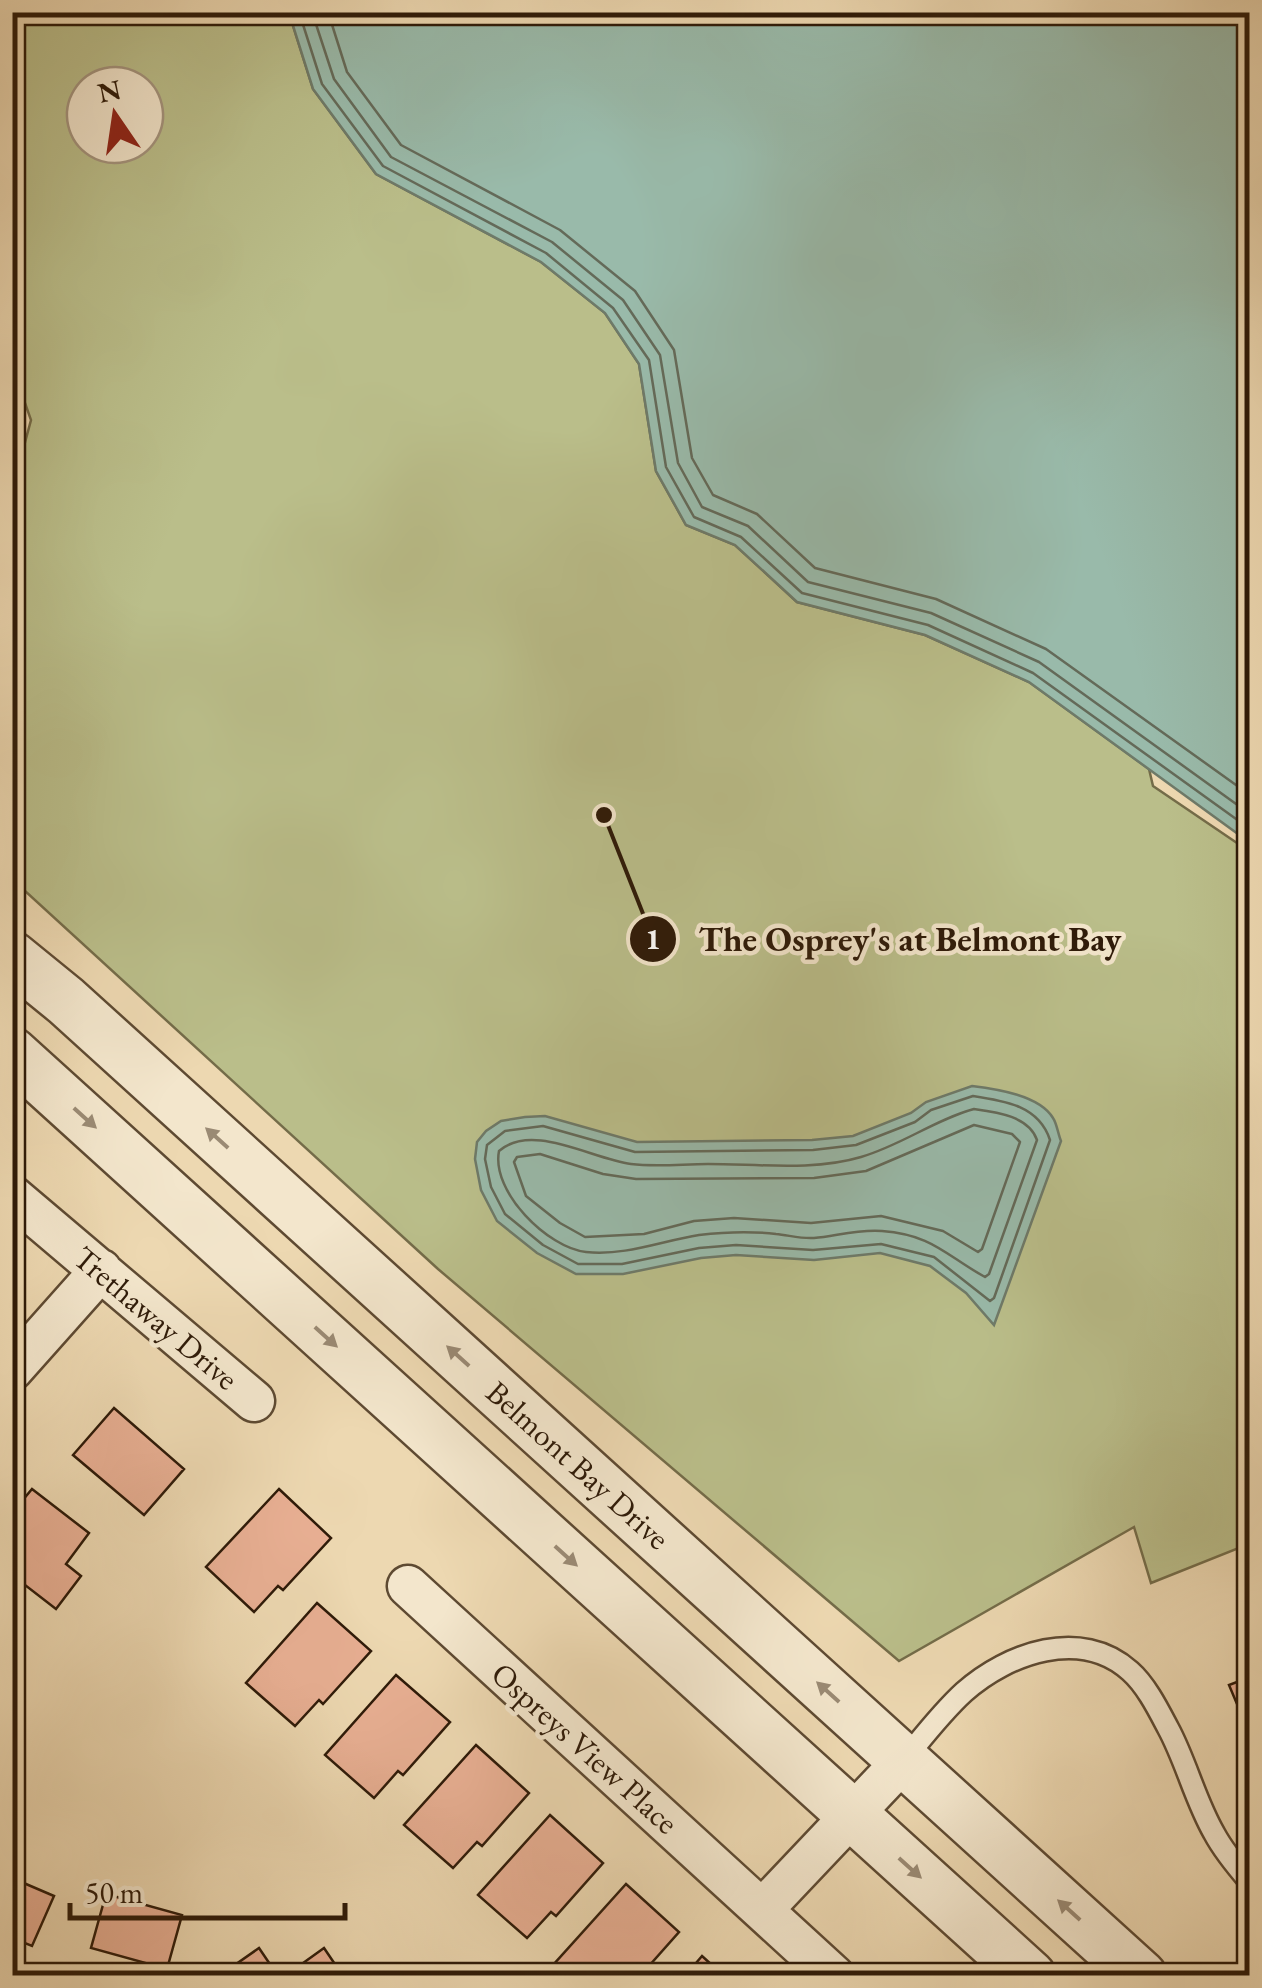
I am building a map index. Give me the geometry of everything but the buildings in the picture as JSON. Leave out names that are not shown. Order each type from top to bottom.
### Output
[{"type":"street","name":"Belmont Bay Drive","points":[[12,957],[110,1041],[1141,1976]]},
{"type":"street","points":[[12,1053],[1030,1976]]},
{"type":"street","name":"Trethaway Drive","points":[[12,1196],[254,1401]]},
{"type":"street","points":[[12,1370],[101,1270]]},
{"type":"street","name":"Ospreys View Place","points":[[408,1586],[834,1976]]},
{"type":"street","points":[[762,1910],[904,1760]]},
{"type":"lane","points":[[904,1760],[956,1699],[1010,1660],[1064,1648],[1095,1652],[1134,1674],[1152,1700],[1214,1832],[1250,1882]]},
{"type":"green space","points":[[12,13],[289,13],[313,89],[376,174],[541,262],[605,313],[639,364],[656,471],[686,525],[735,545],[797,602],[925,635],[1029,682],[1149,769],[1153,786],[1237,843],[1249,842],[1249,1544],[1151,1583],[1134,1527],[899,1661],[438,1269],[13,880],[12,491],[31,420],[12,366]]},
{"type":"water","points":[[289,13],[1249,13],[1249,842],[1029,682],[925,635],[797,602],[735,545],[686,525],[656,471],[639,364],[605,313],[541,262],[376,174],[313,89]]},
{"type":"water","points":[[972,1086],[1016,1094],[1038,1104],[1053,1118],[1061,1141],[994,1325],[966,1293],[930,1266],[880,1253],[814,1260],[736,1255],[623,1274],[576,1274],[537,1253],[497,1221],[481,1190],[475,1159],[477,1142],[486,1131],[501,1121],[525,1117],[545,1116],[637,1142],[812,1140],[853,1136],[911,1113],[926,1102]]},
{"type":"place","name":"The Osprey's at Belmont Bay","points":[[604,815]]}]
